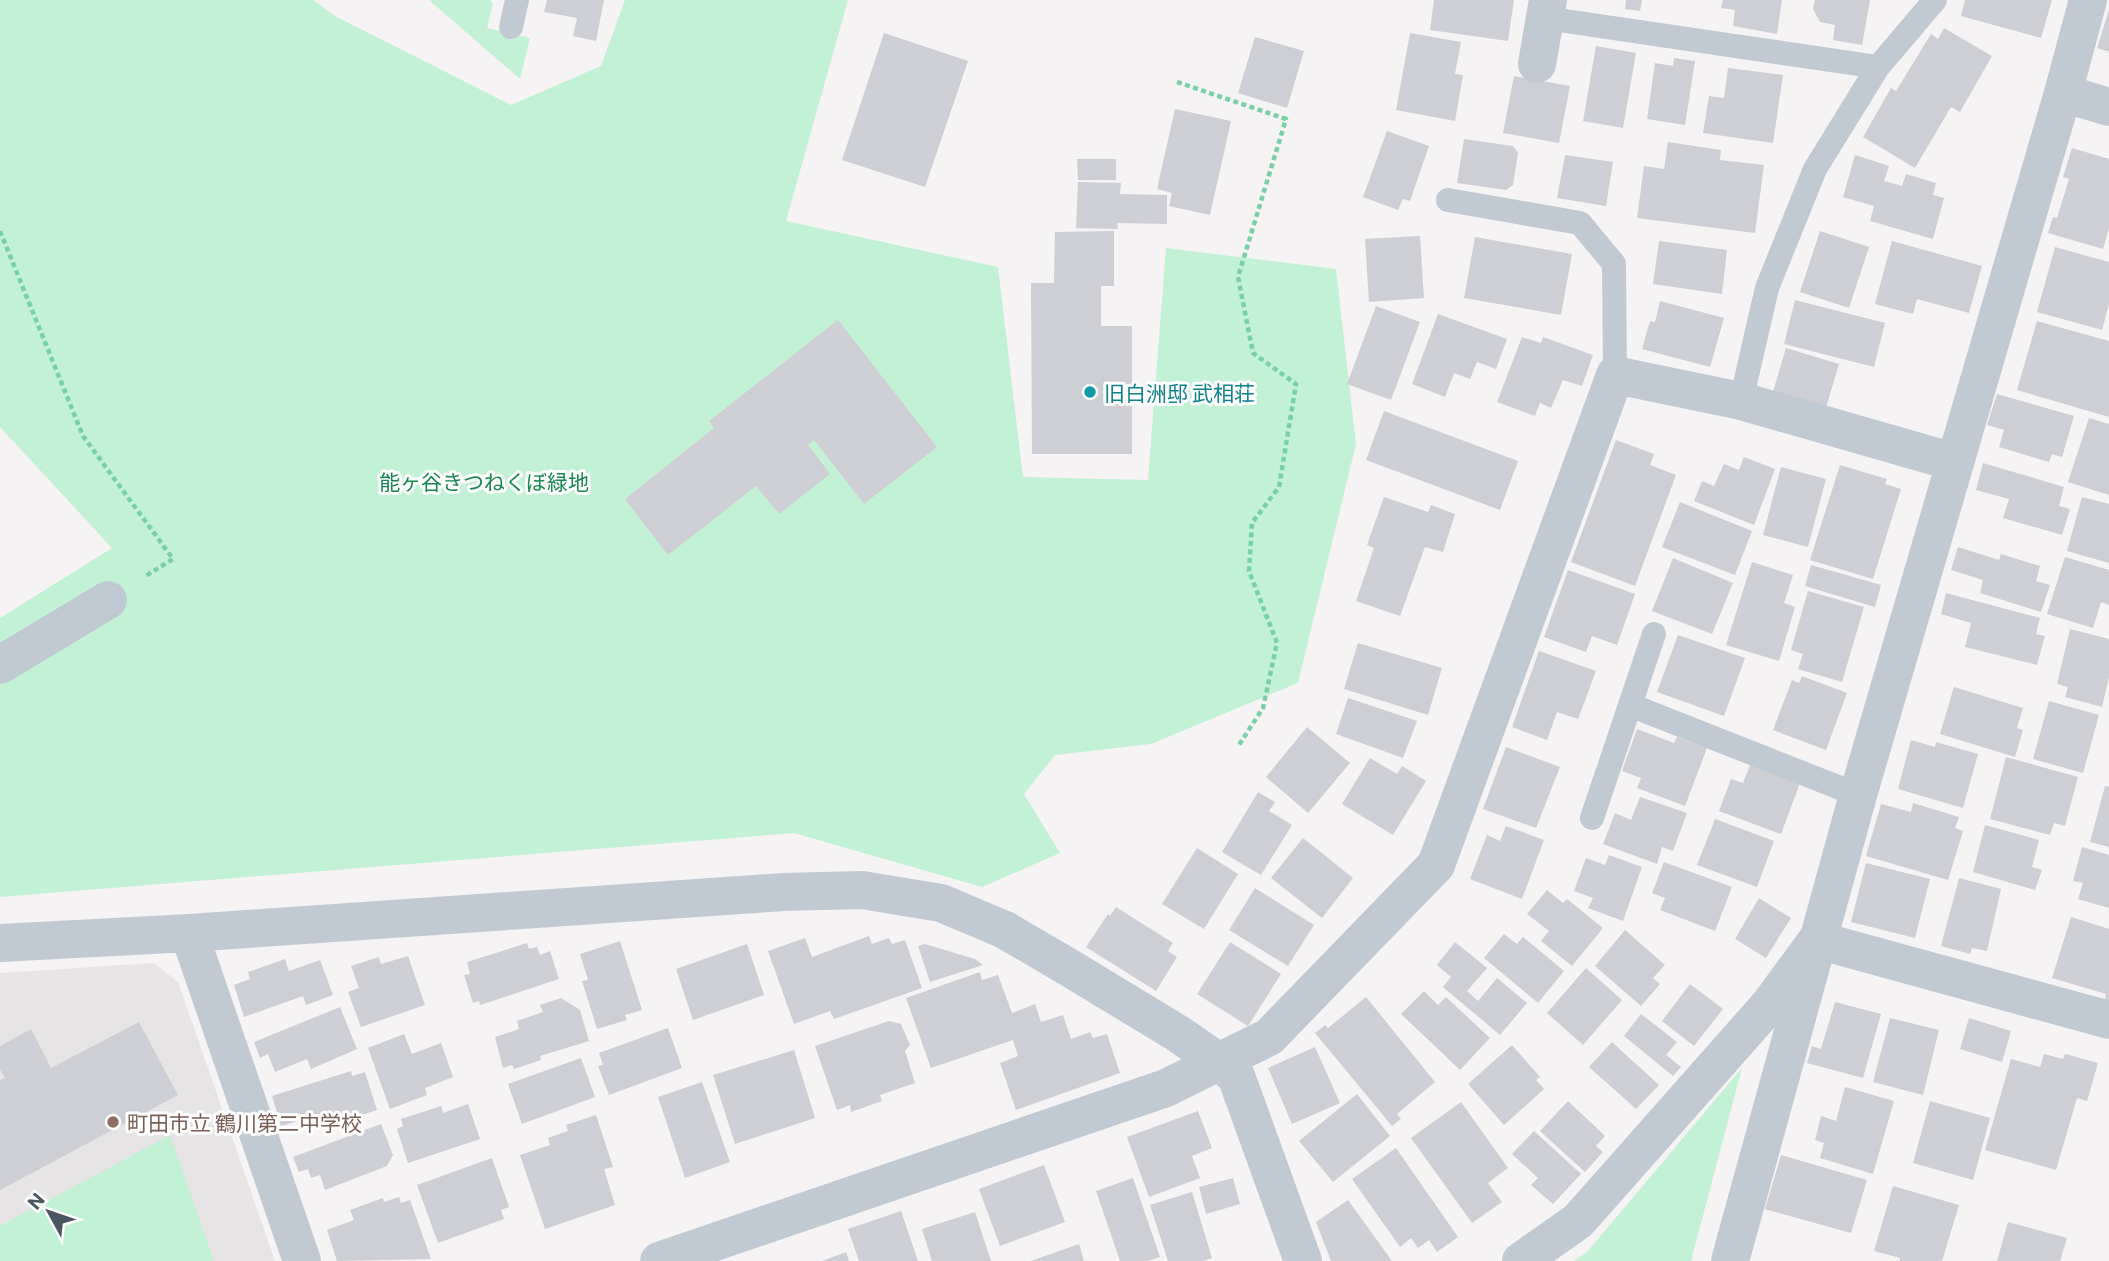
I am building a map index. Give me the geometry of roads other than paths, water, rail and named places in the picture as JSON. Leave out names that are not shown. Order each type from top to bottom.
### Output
[{"type":"street","points":[[1730,1261],[1858,795],[2088,0]]},
{"type":"street","points":[[1537,64],[1546,9]]},
{"type":"street","points":[[2063,93],[2109,107]]},
{"type":"street","points":[[659,1261],[1166,1088],[1269,1037],[1436,864],[1615,375],[1741,401],[1954,461]]},
{"type":"street","points":[[0,665],[108,600]]},
{"type":"street","points":[[0,943],[189,933],[784,892],[862,890],[941,903],[1005,930],[1166,1027],[1236,1076],[1303,1261]]},
{"type":"street","points":[[189,933],[302,1261]]},
{"type":"street","points":[[1817,940],[2109,1020]]},
{"type":"street","points":[[1521,1261],[1578,1221],[1770,1004],[1817,940]]},
{"type":"lane","points":[[512,27],[517,0]]},
{"type":"lane","points":[[1741,401],[1767,288],[1815,169],[1878,67],[1935,0]]},
{"type":"lane","points":[[1546,9],[1878,67]]},
{"type":"lane","points":[[1448,200],[1580,223],[1614,264],[1615,375]]},
{"type":"lane","points":[[1592,818],[1654,634]]},
{"type":"lane","points":[[1629,705],[1858,795]]},
{"type":"place","name":"旧白洲邸 武相荘","points":[[1090,392]]},
{"type":"place","name":"町田市立 鶴川第二中学校","points":[[113,1122]]},
{"type":"park label","name":"能ヶ谷きつねくぼ緑地","points":[[484,481]]}]
